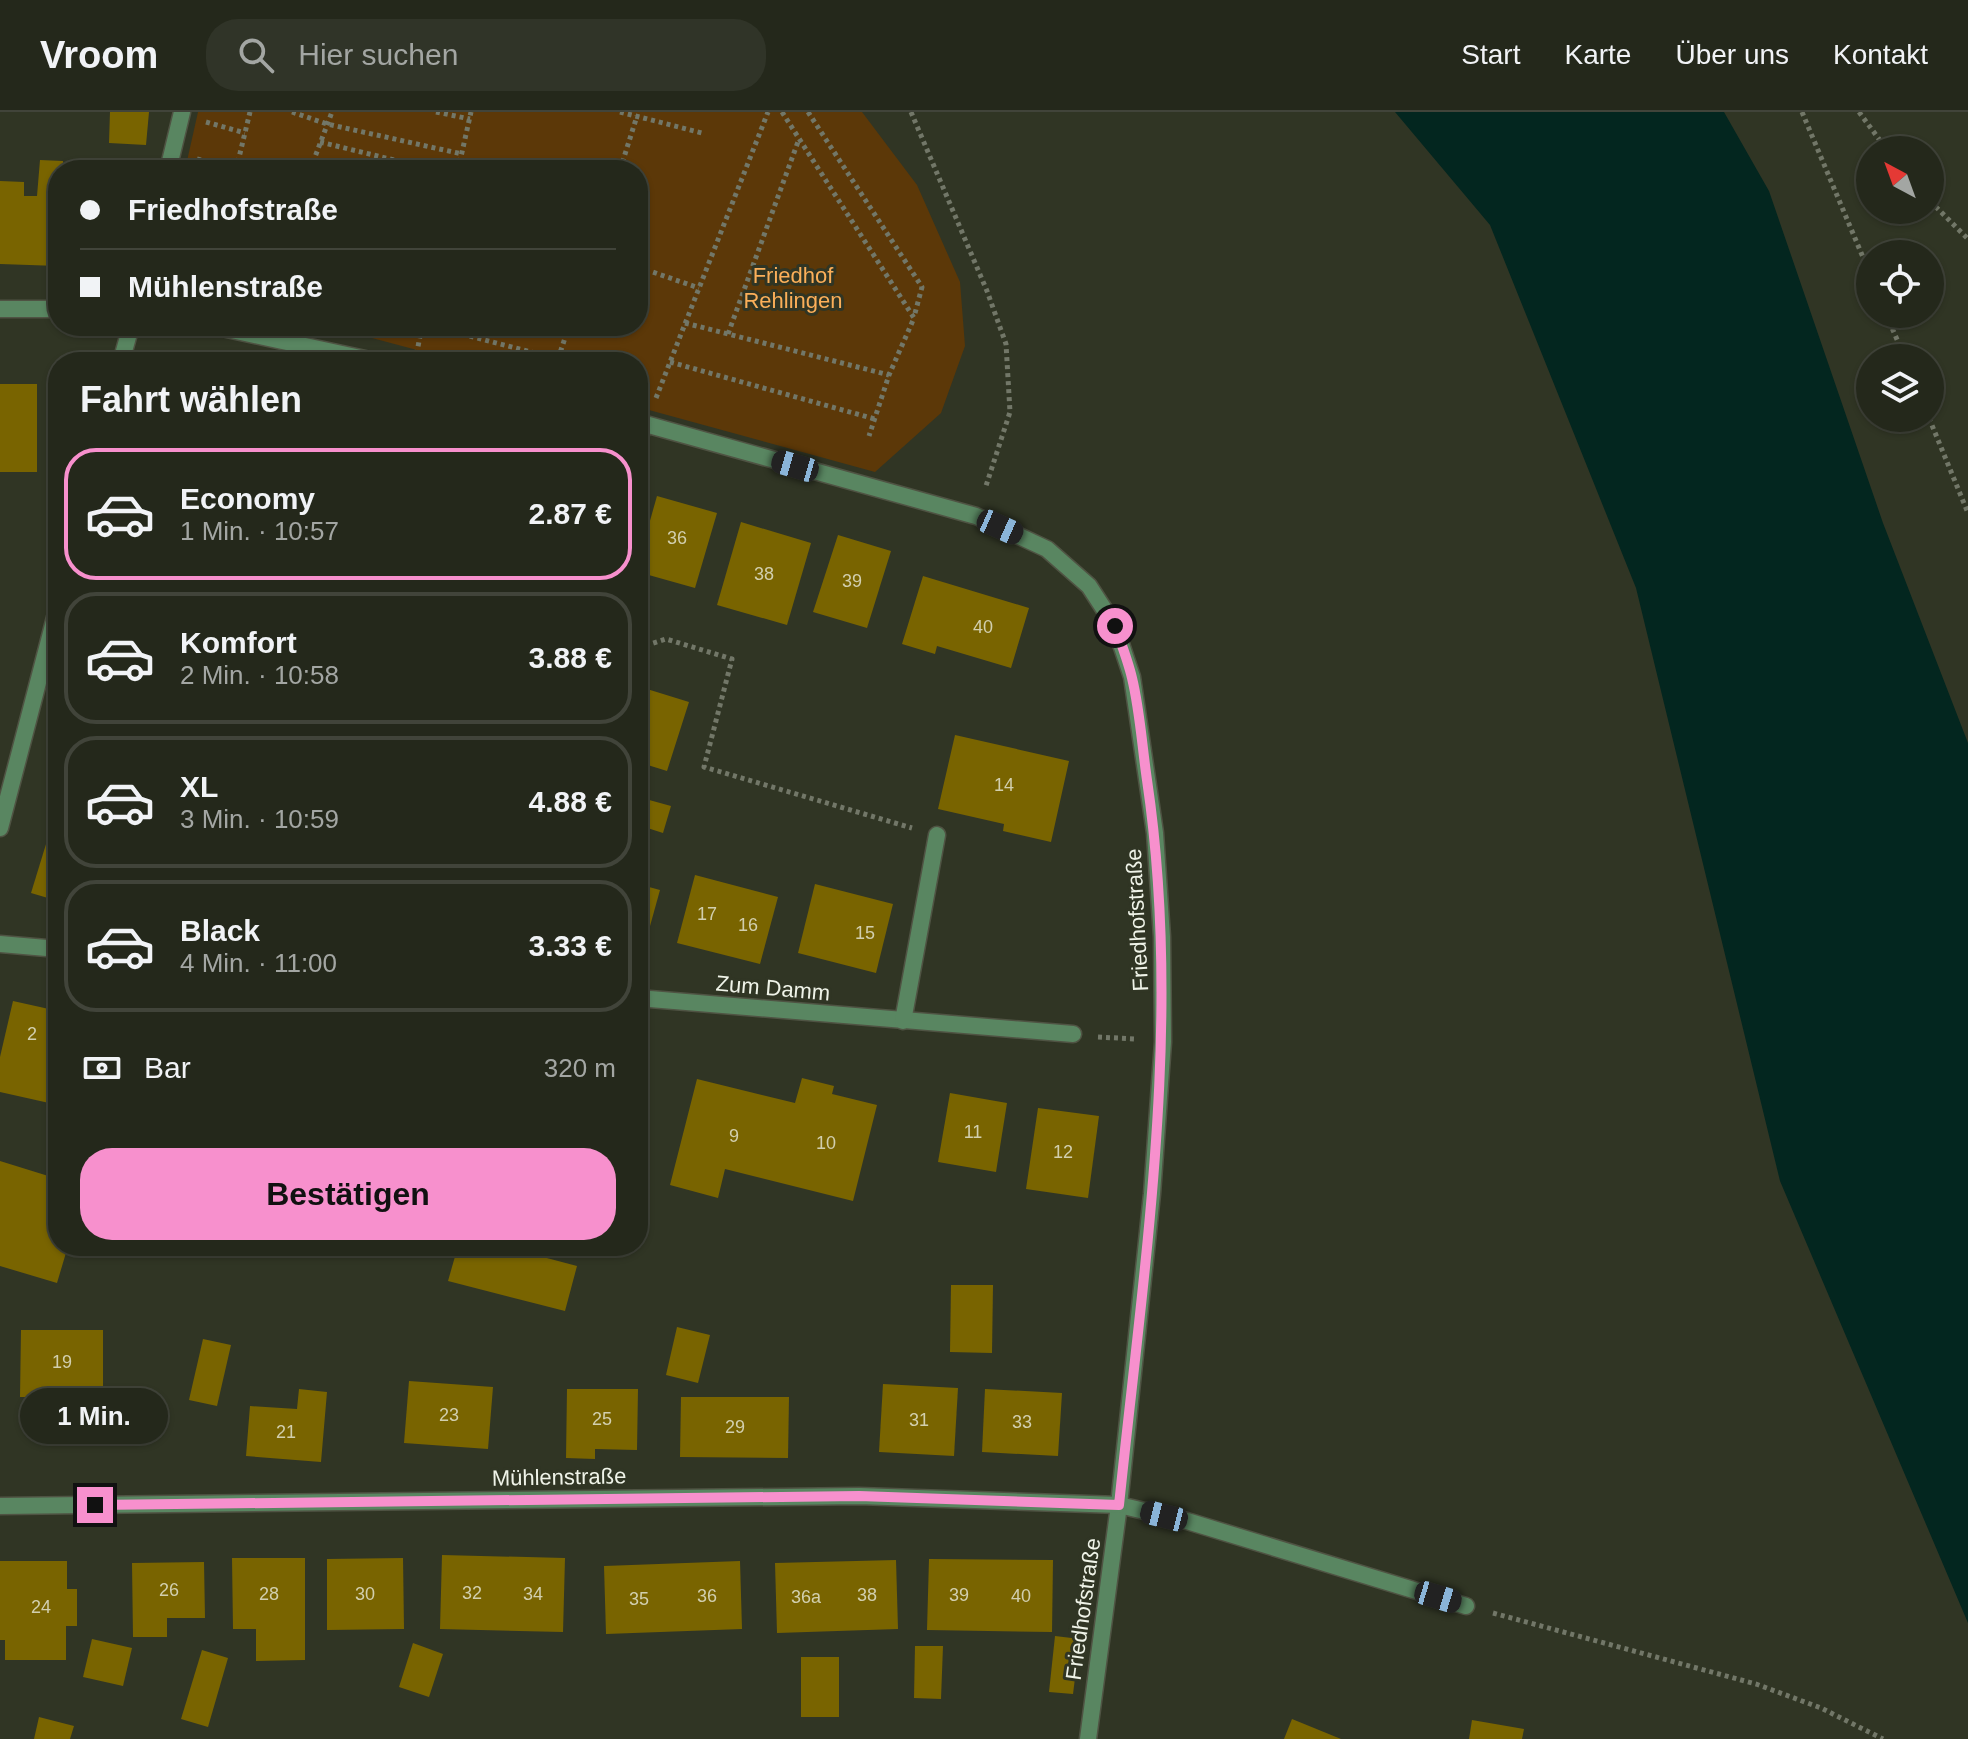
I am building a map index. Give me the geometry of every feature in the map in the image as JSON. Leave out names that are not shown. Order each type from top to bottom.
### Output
[{"type":"street","points":[[170,160],[182,112]]},
{"type":"street","points":[[0,309],[48,309]]},
{"type":"street","points":[[259,336],[333,352]]},
{"type":"street","name":"Friedhofstraße","points":[[648,425],[976,516],[1047,549],[1089,586],[1115,626],[1132,677],[1155,833],[1162,937],[1163,1042],[1152,1194],[1119,1505],[1088,1739]]},
{"type":"street","points":[[0,828],[48,644]]},
{"type":"street","points":[[903,1021],[937,835]]},
{"type":"street","points":[[0,944],[48,948]]},
{"type":"street","name":"Zum Damm","points":[[648,999],[1073,1034]]},
{"type":"street","name":"Mühlenstraße","points":[[0,1506],[859,1496],[1119,1505],[1187,1521],[1466,1606]]},
{"type":"path","points":[[240,160],[250,112]]},
{"type":"path","points":[[292,112],[327,124],[462,154]]},
{"type":"path","points":[[314,160],[332,112]]},
{"type":"path","points":[[436,112],[470,119]]},
{"type":"path","points":[[460,160],[471,112]]},
{"type":"path","points":[[620,112],[702,133]]},
{"type":"path","points":[[648,408],[670,362],[768,112]]},
{"type":"path","points":[[782,112],[914,318]]},
{"type":"path","points":[[808,112],[922,287],[914,318],[889,375],[869,436]]},
{"type":"path","points":[[908,112],[987,291],[1006,344],[1010,412],[976,516]]},
{"type":"path","points":[[1802,112],[1856,241]]},
{"type":"path","points":[[1859,112],[1877,136]]},
{"type":"path","points":[[623,160],[637,116]]},
{"type":"path","points":[[205,122],[245,133]]},
{"type":"path","points":[[728,334],[799,139]]},
{"type":"path","points":[[320,142],[394,160]]},
{"type":"path","points":[[196,159],[200,160]]},
{"type":"path","points":[[1944,215],[1968,239]]},
{"type":"path","points":[[648,270],[699,288]]},
{"type":"path","points":[[685,323],[889,375]]},
{"type":"path","points":[[467,336],[525,352]]},
{"type":"path","points":[[670,362],[875,419]]},
{"type":"path","points":[[1935,432],[1968,513]]},
{"type":"path","points":[[648,645],[666,639],[732,659],[704,767],[937,835]]},
{"type":"path","points":[[1073,1034],[1163,1042]]},
{"type":"path","points":[[1466,1606],[1756,1684],[1821,1708],[1883,1739]]},
{"type":"green space","name":"Friedhof Rehlingen","points":[[198,112],[862,112],[917,185],[960,282],[965,346],[941,413],[875,472],[648,410],[648,352],[424,352],[364,336],[648,336],[648,160],[187,160]]},
{"type":"water","points":[[1395,112],[1724,112],[1769,191],[1883,523],[1968,743],[1968,1623],[1780,1181],[1636,588],[1490,225]]},
{"type":"building","points":[[110,112],[149,112],[146,145],[109,143]]},
{"type":"building","points":[[40,160],[48,160],[48,266],[0,264],[0,181],[24,182],[24,196],[37,196]]},
{"type":"building","points":[[0,384],[37,384],[37,472],[0,472]]},
{"type":"building","points":[[657,496],[717,513],[695,588],[648,575],[648,528]]},
{"type":"building","points":[[741,522],[811,543],[787,625],[717,605]]},
{"type":"building","points":[[838,535],[891,551],[867,628],[813,612]]},
{"type":"building","points":[[923,576],[1029,608],[1011,668],[937,646],[935,654],[902,644]]},
{"type":"building","points":[[648,689],[689,702],[667,771],[648,765]]},
{"type":"building","points":[[955,735],[1069,761],[1051,842],[1003,831],[1004,824],[938,809]]},
{"type":"building","points":[[648,800],[671,806],[663,833],[648,828]]},
{"type":"building","points":[[48,838],[48,898],[31,893]]},
{"type":"building","points":[[695,875],[778,897],[760,964],[677,943]]},
{"type":"building","points":[[815,884],[893,904],[876,973],[798,953]]},
{"type":"building","points":[[648,887],[660,890],[648,933]]},
{"type":"building","points":[[13,1001],[48,1009],[48,1103],[0,1092],[0,1057]]},
{"type":"building","points":[[802,1078],[834,1086],[832,1094],[877,1105],[853,1201],[725,1169],[718,1198],[670,1185],[697,1079],[795,1103]]},
{"type":"building","points":[[950,1093],[1007,1103],[996,1172],[938,1162]]},
{"type":"building","points":[[1038,1108],[1099,1116],[1088,1198],[1026,1189]]},
{"type":"building","points":[[0,1161],[48,1176],[48,1256],[65,1256],[57,1283],[0,1266]]},
{"type":"building","points":[[455,1256],[539,1256],[577,1266],[565,1311],[448,1281]]},
{"type":"building","points":[[951,1285],[993,1285],[992,1353],[950,1352]]},
{"type":"building","points":[[677,1327],[710,1335],[698,1383],[666,1375]]},
{"type":"building","points":[[21,1330],[103,1330],[103,1393],[20,1397]]},
{"type":"building","points":[[203,1339],[231,1345],[217,1406],[189,1400]]},
{"type":"building","points":[[409,1381],[493,1387],[488,1449],[404,1443]]},
{"type":"building","points":[[883,1384],[958,1388],[954,1456],[879,1452]]},
{"type":"building","points":[[299,1389],[327,1392],[321,1462],[246,1456],[250,1406],[297,1409]]},
{"type":"building","points":[[567,1389],[638,1389],[637,1450],[595,1449],[595,1459],[566,1458]]},
{"type":"building","points":[[985,1389],[1062,1393],[1058,1456],[982,1452]]},
{"type":"building","points":[[681,1397],[789,1397],[788,1458],[680,1457]]},
{"type":"building","points":[[442,1555],[565,1558],[563,1632],[440,1629]]},
{"type":"building","points":[[232,1558],[305,1558],[305,1660],[256,1661],[256,1629],[233,1629]]},
{"type":"building","points":[[403,1558],[404,1629],[327,1630],[327,1559]]},
{"type":"building","points":[[929,1559],[1053,1560],[1052,1632],[927,1630]]},
{"type":"building","points":[[896,1560],[898,1629],[777,1633],[775,1563]]},
{"type":"building","points":[[0,1561],[67,1561],[67,1589],[77,1589],[77,1626],[66,1626],[66,1660],[5,1660],[5,1640],[0,1640]]},
{"type":"building","points":[[740,1561],[742,1629],[606,1634],[604,1566]]},
{"type":"building","points":[[204,1562],[205,1618],[167,1618],[167,1637],[133,1637],[132,1563]]},
{"type":"building","points":[[1055,1636],[1080,1639],[1073,1694],[1049,1692]]},
{"type":"building","points":[[92,1639],[132,1648],[123,1686],[83,1677]]},
{"type":"building","points":[[413,1643],[443,1654],[429,1697],[399,1687]]},
{"type":"building","points":[[915,1646],[943,1646],[941,1699],[914,1698]]},
{"type":"building","points":[[202,1650],[228,1658],[208,1727],[181,1719]]},
{"type":"building","points":[[801,1657],[839,1657],[839,1717],[801,1717]]},
{"type":"building","points":[[39,1717],[74,1726],[70,1739],[34,1739]]},
{"type":"building","points":[[1292,1719],[1341,1739],[1284,1739]]},
{"type":"building","points":[[1472,1720],[1524,1729],[1522,1739],[1469,1739]]},
{"type":"route","points":[[95,1505],[859,1496],[1119,1505],[1152,1194],[1163,1015],[1162,937],[1155,833],[1132,677],[1115,626]]}]
